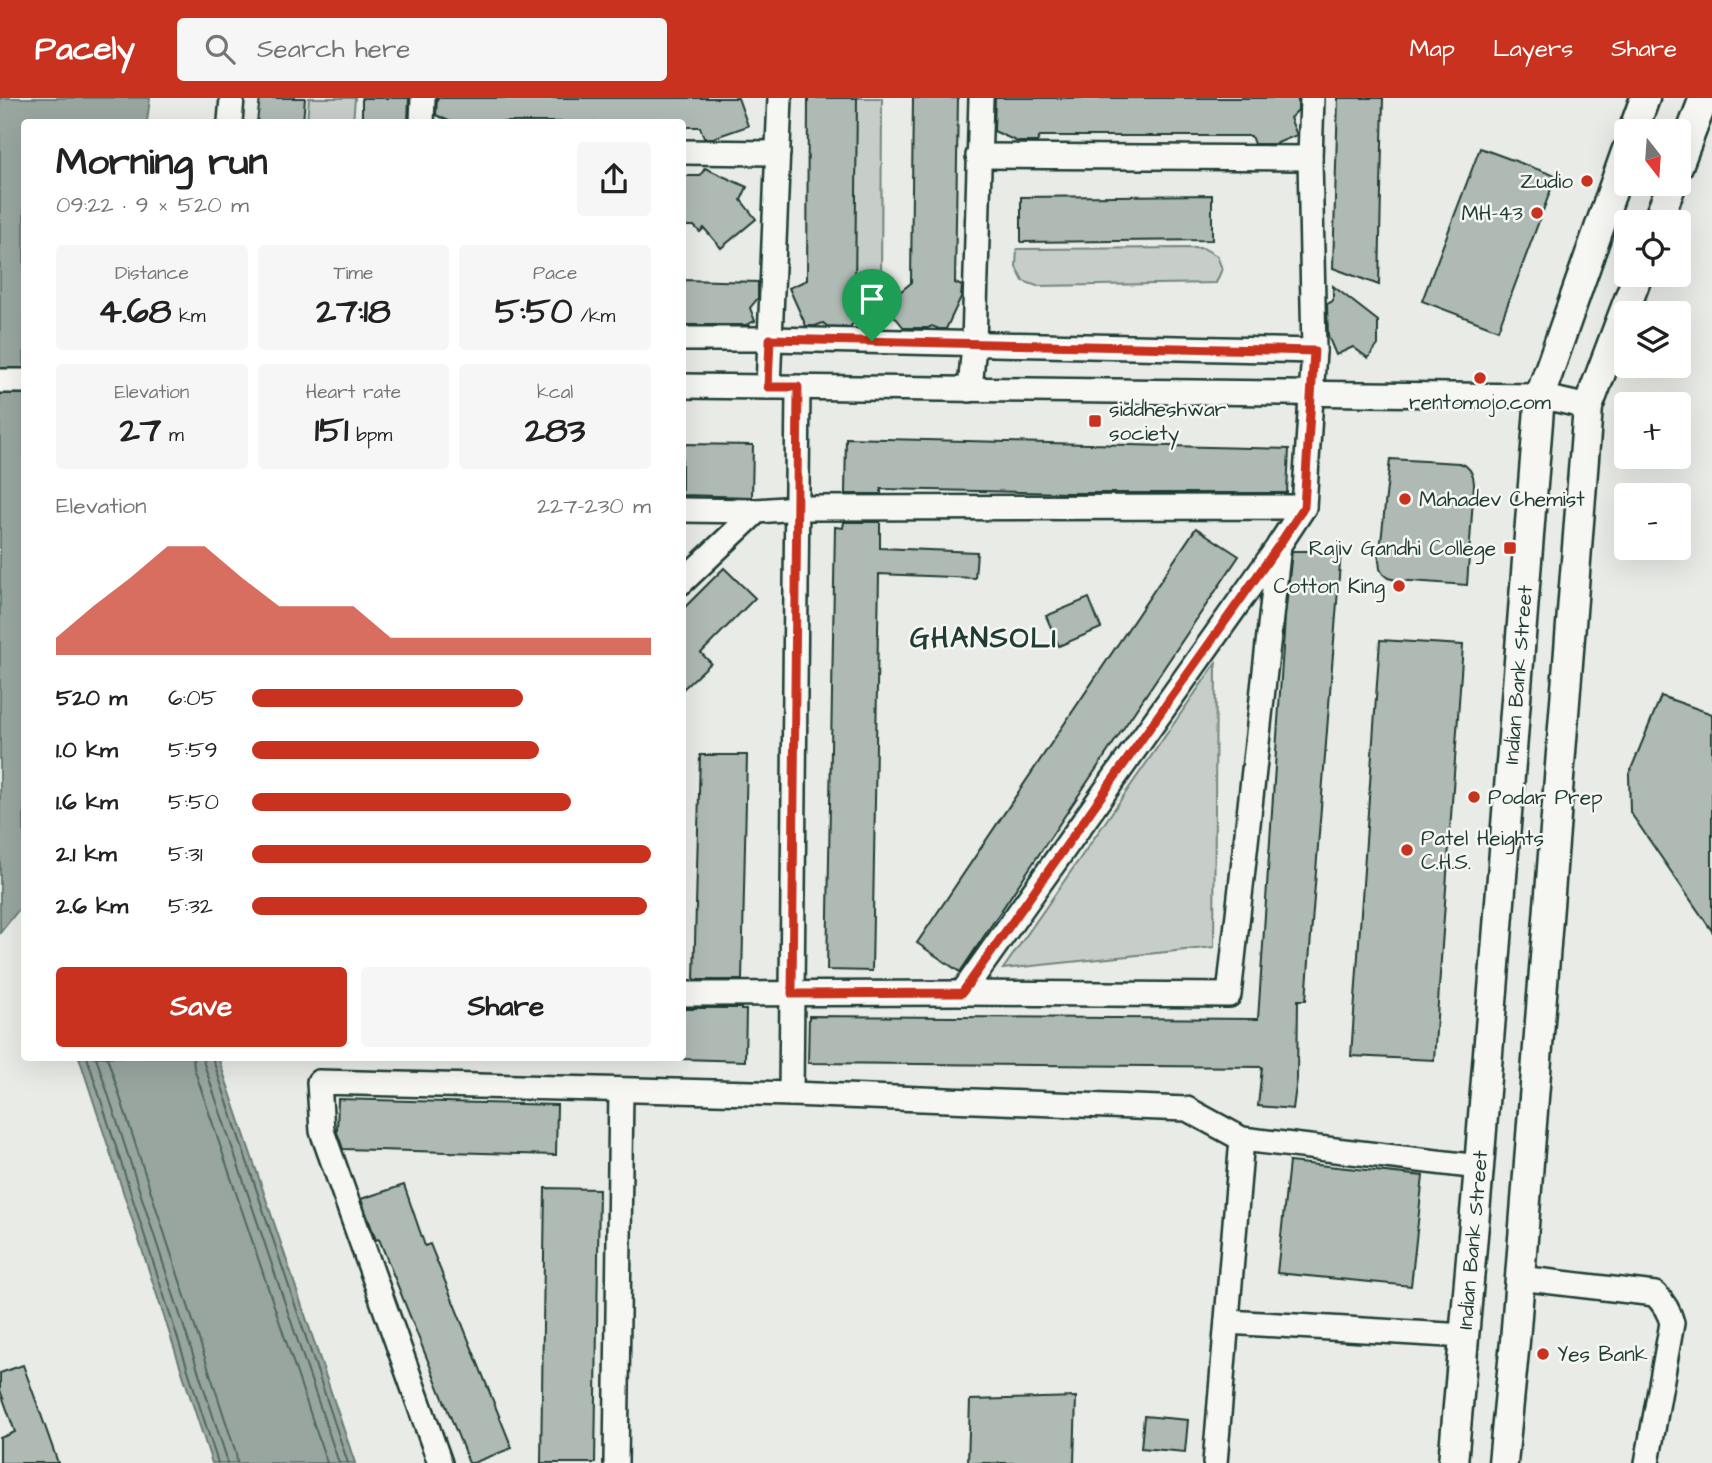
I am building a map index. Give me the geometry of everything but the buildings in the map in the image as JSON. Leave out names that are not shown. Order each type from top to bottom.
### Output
[{"type":"street","points":[[230,119],[232,98]]},
{"type":"street","points":[[422,119],[423,98]]},
{"type":"street","points":[[768,387],[780,98]]},
{"type":"street","points":[[970,390],[974,344],[981,98]]},
{"type":"street","points":[[962,993],[1304,507],[1314,351],[1310,158],[1312,98]]},
{"type":"street","points":[[1637,119],[1645,98]]},
{"type":"street","points":[[1691,132],[1704,98]]},
{"type":"street","points":[[686,152],[778,153]]},
{"type":"street","points":[[978,156],[1310,158]]},
{"type":"street","name":"Indian Bank Street","points":[[1452,1463],[1479,1167],[1539,396],[1614,186]]},
{"type":"street","points":[[1503,1463],[1520,1278],[1588,407],[1633,287]]},
{"type":"street","points":[[686,339],[1314,351]]},
{"type":"street","points":[[0,381],[21,381]]},
{"type":"street","points":[[686,386],[1539,396],[1588,407]]},
{"type":"street","points":[[791,1094],[798,387]]},
{"type":"street","points":[[686,510],[1304,507]]},
{"type":"street","points":[[686,578],[757,511]]},
{"type":"street","points":[[686,994],[1229,995],[1279,545]]},
{"type":"street","points":[[440,1463],[322,1131],[319,1082],[791,1094],[1187,1109],[1242,1139],[1479,1167]]},
{"type":"street","points":[[616,1463],[621,1090]]},
{"type":"street","points":[[1215,1463],[1242,1139]]},
{"type":"street","points":[[1520,1278],[1655,1294],[1663,1302],[1672,1323],[1647,1463]]},
{"type":"street","points":[[1227,1322],[1465,1336]]},
{"type":"shaded area","points":[[309,98],[355,98],[353,119],[307,119]]},
{"type":"shaded area","points":[[839,98],[882,98],[881,288],[871,303],[854,309]]},
{"type":"shaded area","points":[[1203,248],[1217,256],[1222,269],[1216,283],[1037,286],[1023,281],[1016,267],[1017,249]]},
{"type":"shaded area","points":[[1216,663],[1214,947],[1003,969]]},
{"type":"water","points":[[0,98],[150,98],[147,119],[21,119],[21,907],[0,933]]},
{"type":"water","points":[[80,1061],[219,1061],[355,1463],[212,1463]]},
{"type":"place","name":"Zudio","points":[[1587,181]]},
{"type":"place","name":"MH-43","points":[[1537,213]]},
{"type":"place","name":"rentomojo.com","points":[[1480,378]]},
{"type":"place","name":"siddheshwar society","points":[[1095,421]]},
{"type":"place","name":"Mahadev Chemist","points":[[1405,499]]},
{"type":"place","name":"Rajiv Gandhi College","points":[[1510,548]]},
{"type":"place","name":"Cotton King","points":[[1399,586]]},
{"type":"place","name":"Podar Prep","points":[[1474,797]]},
{"type":"place","name":"Patel Heights C.H.S.","points":[[1407,850]]},
{"type":"place","name":"Yes Bank","points":[[1543,1354]]},
{"type":"district","name":"GHANSOLI","points":[[984,637]]},
{"type":"route","points":[[770,339],[872,341],[1314,351],[1304,507],[962,993],[792,994],[798,387],[768,387],[770,339]]}]
